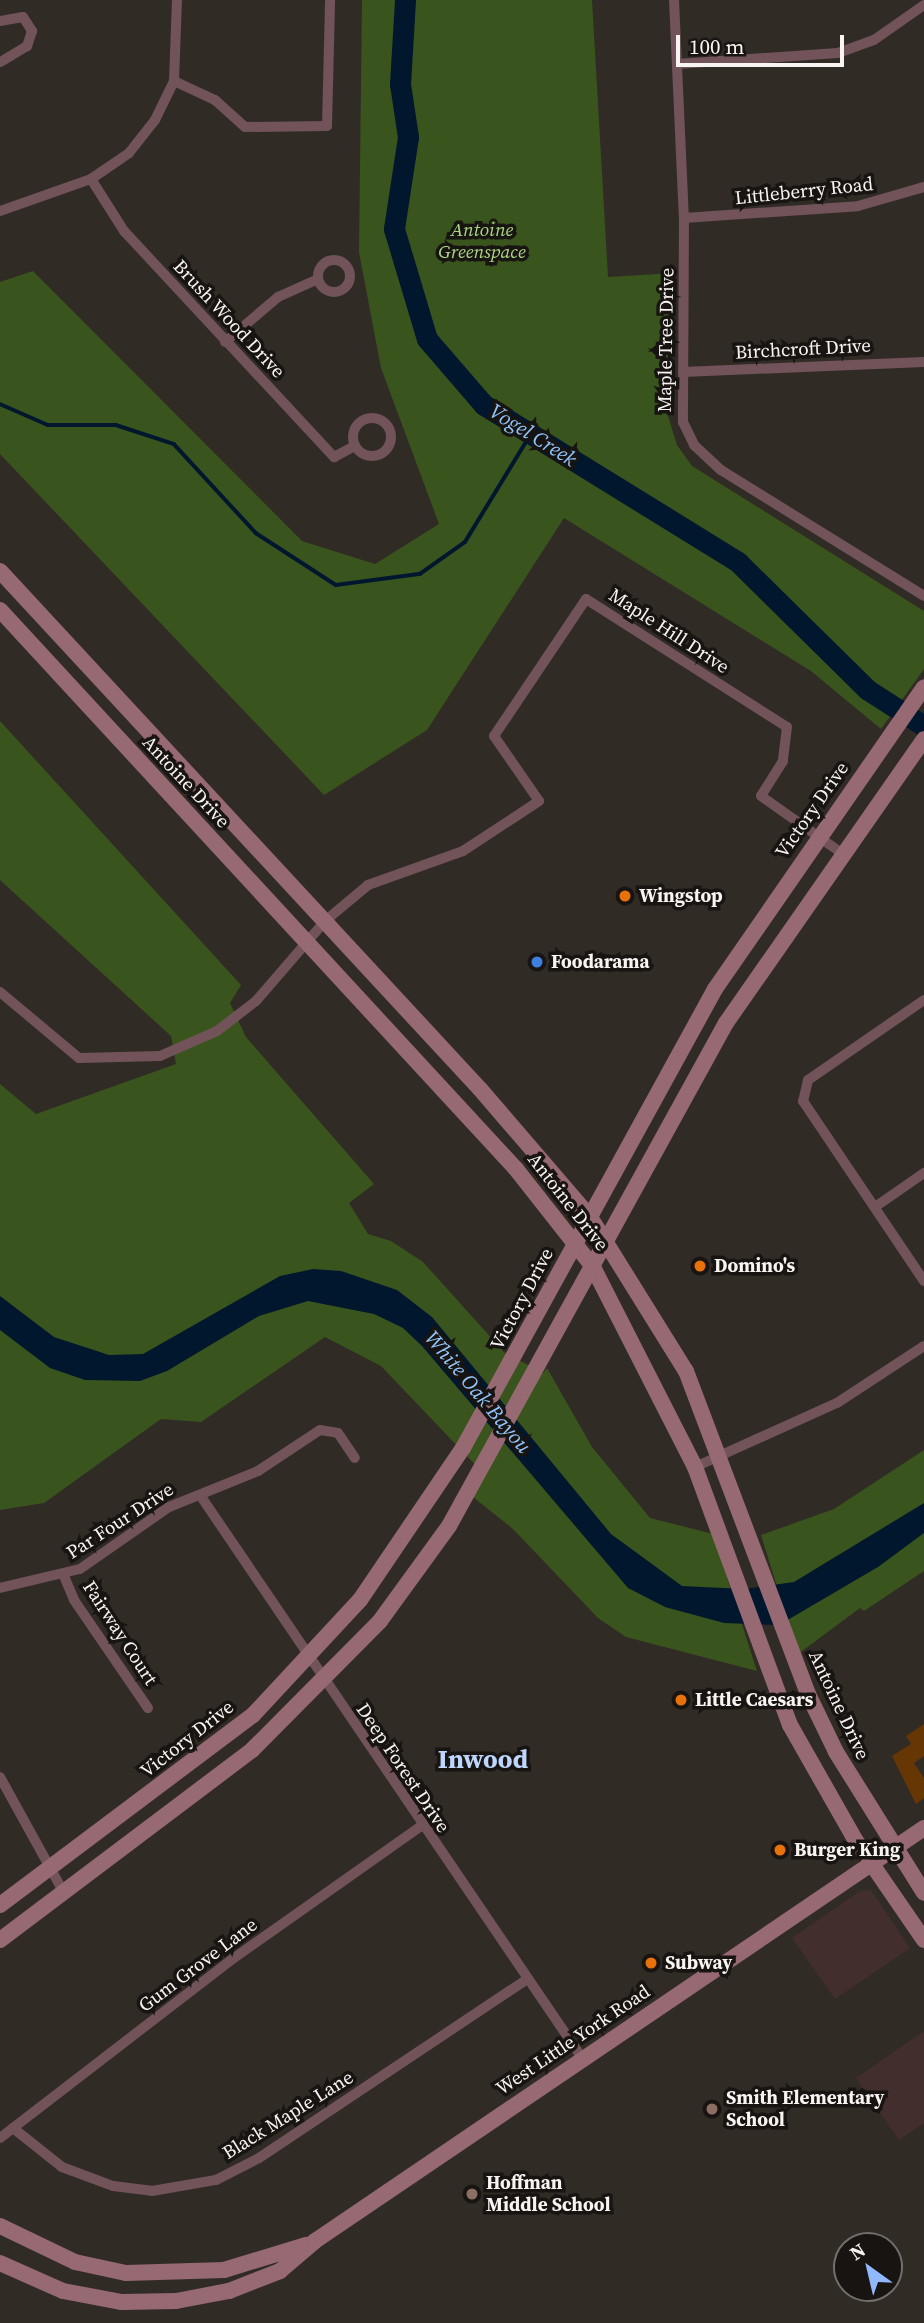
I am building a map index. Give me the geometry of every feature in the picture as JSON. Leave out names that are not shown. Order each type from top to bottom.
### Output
[{"type":"main road","name":"Antoine Drive","points":[[0,571],[433,1039],[590,1217],[683,1365],[722,1455],[783,1631],[835,1752],[893,1849],[924,1894]]},
{"type":"main road","points":[[0,608],[17,590]]},
{"type":"main road","name":"Antoine Drive","points":[[0,608],[305,943],[516,1169],[593,1267],[695,1467],[755,1640],[790,1725],[872,1864],[924,1940]]},
{"type":"main road","name":"Victory Drive","points":[[0,1905],[253,1715],[308,1659],[423,1514],[511,1364],[736,955],[920,693]]},
{"type":"main road","points":[[0,1940],[252,1750],[380,1621],[449,1526],[695,1080],[764,965],[922,742]]},
{"type":"main road","points":[[150,774],[172,755]]},
{"type":"main road","points":[[415,1061],[433,1039]]},
{"type":"main road","points":[[671,1070],[695,1080]]},
{"type":"main road","points":[[423,1514],[449,1526]]},
{"type":"main road","name":"West Little York Road","points":[[0,2263],[63,2291],[122,2302],[204,2295],[281,2262],[924,1828]]},
{"type":"main road","name":"West Little York Road","points":[[0,2226],[75,2262],[126,2273],[200,2273],[281,2262]]},
{"type":"main road","points":[[200,2273],[204,2295]]},
{"type":"street","points":[[0,211],[91,179],[129,153],[155,120],[174,81],[177,0]]},
{"type":"street","points":[[174,81],[215,100],[245,127],[327,126],[330,0]]},
{"type":"street","name":"Maple Tree Drive","points":[[674,0],[684,218],[683,422],[705,457],[924,596]]},
{"type":"street","points":[[677,64],[838,53],[874,40],[924,5]]},
{"type":"street","points":[[0,21],[23,17],[32,31],[27,46],[0,62]]},
{"type":"street","name":"Brush Wood Drive","points":[[91,179],[124,231],[334,457],[355,446]]},
{"type":"street","name":"Littleberry Road","points":[[684,218],[858,206],[924,187]]},
{"type":"street","points":[[226,342],[278,296],[318,279]]},
{"type":"street","name":"Birchcroft Drive","points":[[683,372],[924,362]]},
{"type":"street","name":"Maple Hill Drive","points":[[325,921],[368,886],[463,851],[538,801],[494,736],[586,599],[787,727],[783,761],[761,796],[843,854]]},
{"type":"street","points":[[0,992],[79,1058],[160,1056],[217,1031],[256,1001],[325,921]]},
{"type":"street","points":[[924,1000],[808,1080],[803,1101],[924,1281]]},
{"type":"street","points":[[875,1207],[924,1173]]},
{"type":"street","points":[[695,1467],[837,1403],[924,1346]]},
{"type":"street","name":"Par Four Drive","points":[[0,1588],[64,1576],[169,1507],[258,1471],[320,1430],[338,1433],[355,1458]]},
{"type":"street","name":"Deep Forest Drive","points":[[200,1495],[421,1826],[582,2058]]},
{"type":"street","name":"Fairway Court","points":[[64,1576],[74,1600],[148,1708]]},
{"type":"street","points":[[0,1777],[64,1893]]},
{"type":"street","name":"Gum Grove Lane","points":[[0,2138],[234,1958],[421,1826]]},
{"type":"street","name":"Black Maple Lane","points":[[13,2128],[52,2162],[113,2186],[152,2191],[216,2180],[259,2158],[527,1979]]},
{"type":"shaded area","points":[[871,1890],[910,1948],[835,1999],[792,1938],[860,1891]]},
{"type":"shaded area","points":[[924,2031],[924,2123],[899,2140],[856,2078]]},
{"type":"green space","name":"Antoine Greenspace","points":[[362,0],[592,0],[608,277],[674,273],[668,416],[677,445],[692,466],[924,611],[924,669],[881,729],[811,671],[564,518],[427,730],[324,795],[0,454],[0,282],[33,271],[302,541],[375,564],[439,524],[381,368],[359,252]]},
{"type":"green space","points":[[0,721],[241,985],[230,1003],[246,1037],[374,1184],[349,1203],[368,1234],[391,1241],[423,1262],[504,1352],[543,1373],[547,1368],[592,1447],[650,1518],[713,1534],[757,1671],[626,1637],[598,1618],[513,1529],[473,1497],[485,1475],[381,1366],[325,1337],[201,1422],[161,1419],[44,1503],[0,1510],[0,1084],[36,1114],[176,1064],[171,1036],[0,880]]},
{"type":"green space","points":[[924,1450],[924,1571],[864,1611],[860,1608],[798,1654],[761,1535],[834,1509]]},
{"type":"water","name":"White Oak Bayou","points":[[313,1269],[341,1271],[397,1290],[432,1317],[611,1534],[682,1586],[745,1589],[794,1582],[924,1503],[924,1533],[878,1567],[779,1625],[724,1623],[665,1607],[628,1588],[422,1346],[403,1328],[374,1314],[308,1301],[259,1316],[167,1371],[140,1381],[85,1380],[50,1368],[0,1330],[0,1296],[54,1337],[109,1355],[143,1354],[280,1276]]},
{"type":"building","points":[[924,1724],[924,1756],[914,1763],[924,1778],[924,1798],[916,1804],[892,1756],[911,1744],[906,1736]]},
{"type":"waterway","name":"Vogel Creek","points":[[405,0],[400,84],[408,137],[394,229],[427,339],[484,405],[738,562],[868,690],[924,726]]},
{"type":"waterway","points":[[0,404],[48,425],[116,425],[174,444],[256,533],[336,585],[420,574],[465,542],[531,434]]},
{"type":"place","name":"Wingstop","points":[[625,896]]},
{"type":"place","name":"Foodarama","points":[[537,962]]},
{"type":"place","name":"Domino's","points":[[700,1266]]},
{"type":"place","name":"Little Caesars","points":[[681,1700]]},
{"type":"place","name":"Burger King","points":[[780,1850]]},
{"type":"place","name":"Subway","points":[[651,1963]]},
{"type":"place","name":"Smith Elementary School","points":[[712,2109]]},
{"type":"place","name":"Hoffman Middle School","points":[[472,2194]]},
{"type":"district","name":"Inwood","points":[[483,1760]]}]
